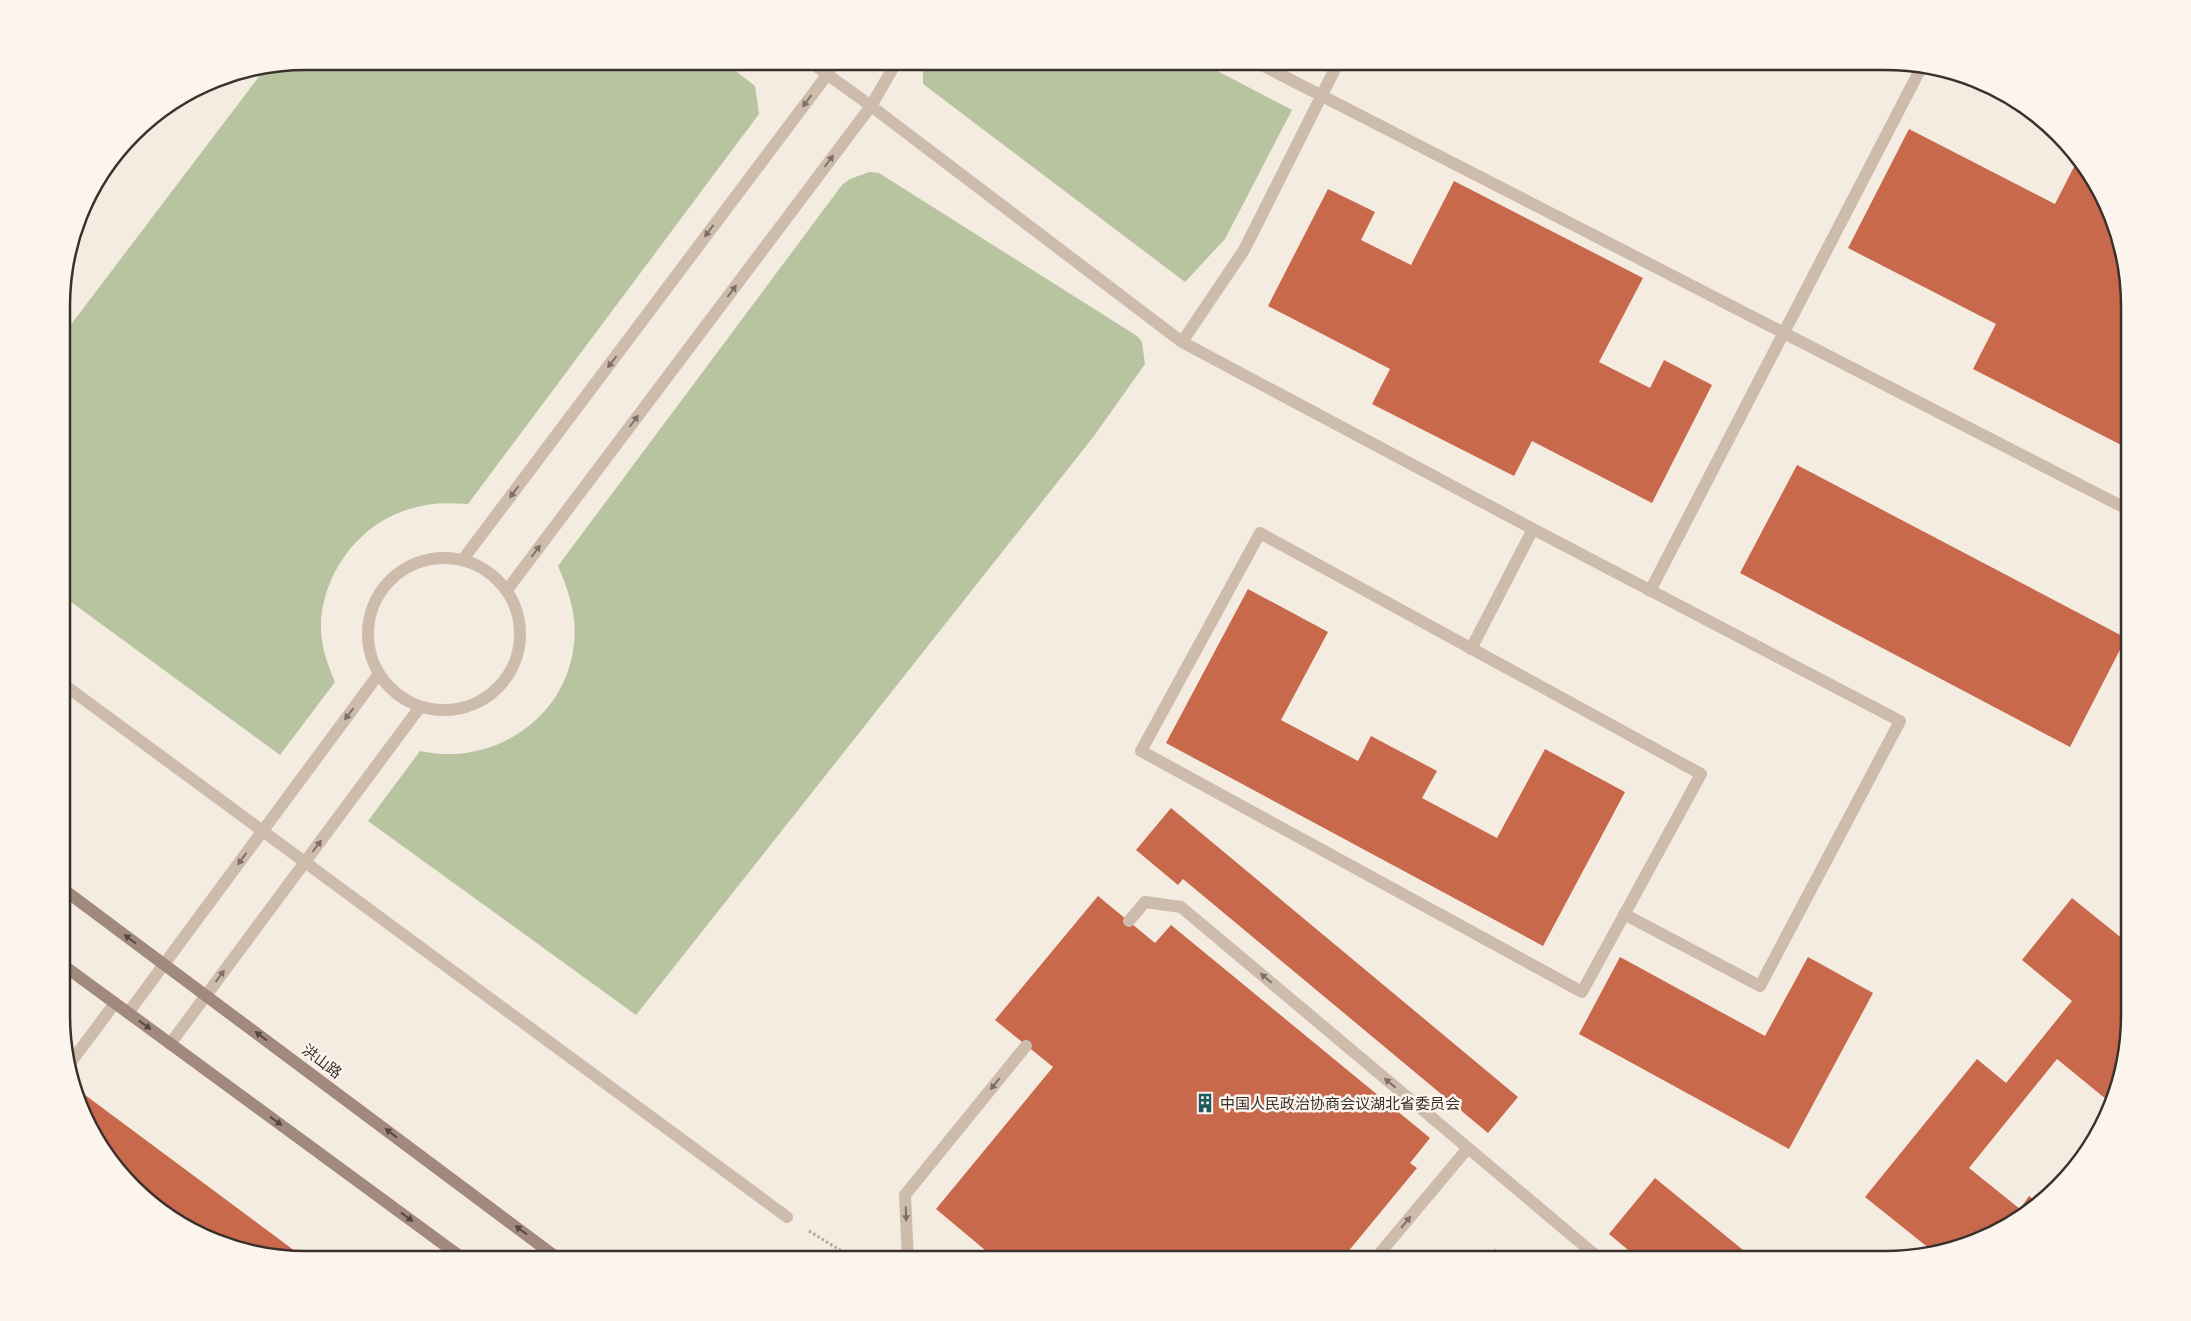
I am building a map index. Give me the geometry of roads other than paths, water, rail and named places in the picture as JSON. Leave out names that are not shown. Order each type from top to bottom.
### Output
[{"type":"main road","name":"洪山路","points":[[70,894],[548,1251]]},
{"type":"main road","points":[[70,970],[453,1251]]},
{"type":"lane","points":[[821,70],[871,106],[1182,342],[1650,591],[1900,721],[1760,986],[1624,914]]},
{"type":"lane","points":[[464,558],[830,70]]},
{"type":"lane","points":[[507,590],[871,106],[892,70]]},
{"type":"lane","points":[[1271,70],[2121,506]]},
{"type":"lane","points":[[1182,342],[1244,250],[1335,70]]},
{"type":"lane","points":[[1650,591],[1919,73]]},
{"type":"lane","points":[[1471,649],[1533,529]]},
{"type":"lane","points":[[1260,533],[1471,649],[1700,774],[1582,992],[1141,751],[1260,533]]},
{"type":"lane","points":[[464,558],[489,572],[507,590],[517,610],[521,634],[518,658],[506,679],[489,696],[467,707],[443,710],[420,707],[398,695],[378,675],[371,656],[368,632],[372,608],[383,588],[400,571],[421,561],[464,558]]},
{"type":"lane","points":[[128,1013],[378,675]]},
{"type":"lane","points":[[70,689],[787,1217]]},
{"type":"lane","points":[[170,1044],[420,707]]},
{"type":"lane","points":[[1128,922],[1145,902],[1181,907],[1590,1251]]},
{"type":"lane","points":[[74,1058],[115,1003]]},
{"type":"lane","points":[[908,1251],[905,1195],[1026,1046]]},
{"type":"lane","points":[[1382,1251],[1468,1148]]},
{"type":"place","name":"中国人民政治协商会议湖北省委员会","points":[[1205,1103]]}]
